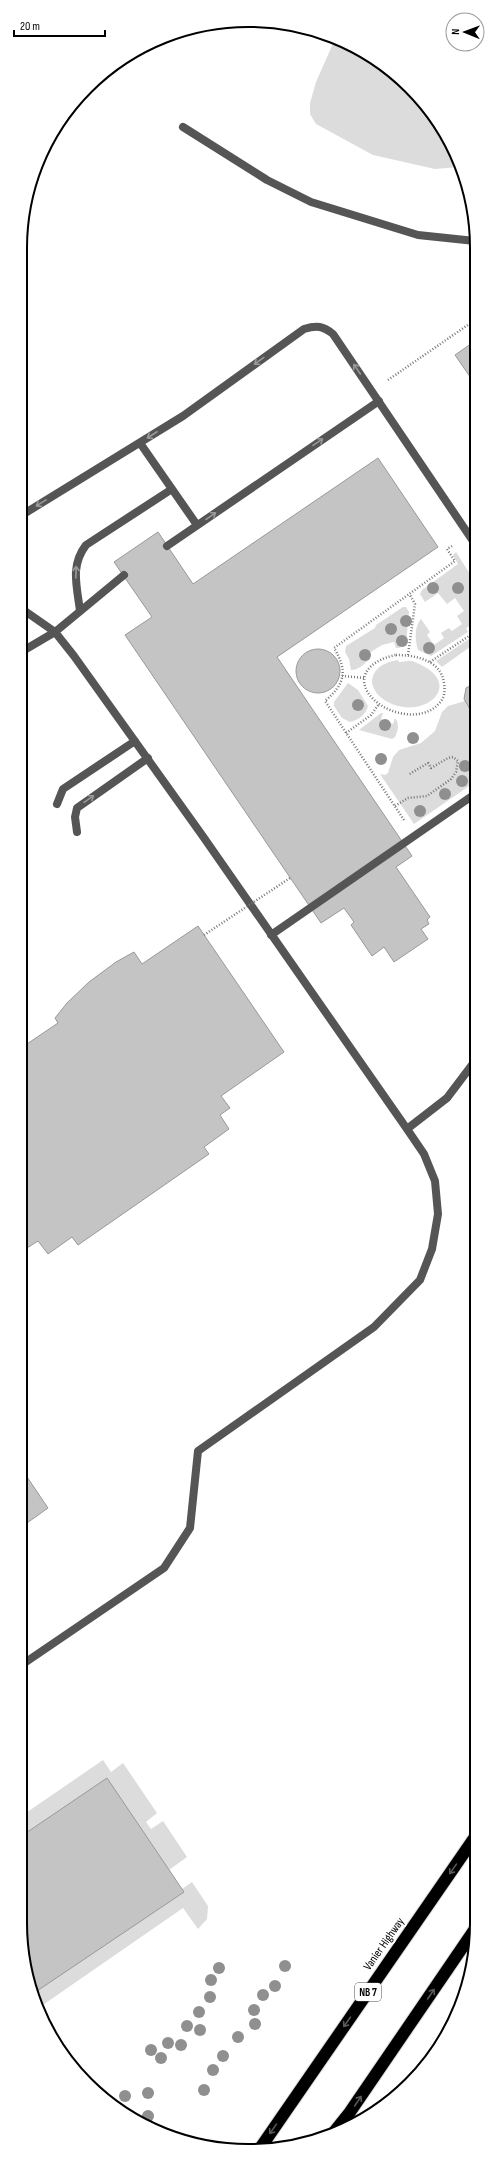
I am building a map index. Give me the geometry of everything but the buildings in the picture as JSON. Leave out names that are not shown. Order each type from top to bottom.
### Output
[{"type":"highway","name":"Vanier Highway","points":[[263,2144],[470,1844]]},
{"type":"highway","points":[[341,2123],[470,1937]]},
{"type":"lane","points":[[183,127],[267,180],[311,202],[418,235],[470,240]]},
{"type":"lane","points":[[27,512],[183,416],[304,329],[315,325],[325,328],[333,334],[469,535]]},
{"type":"lane","points":[[167,546],[378,401]]},
{"type":"lane","points":[[140,443],[197,525]]},
{"type":"lane","points":[[80,611],[75,571],[78,556],[86,545],[172,489]]},
{"type":"lane","points":[[27,649],[55,632],[124,575]]},
{"type":"lane","points":[[27,612],[55,632],[74,656],[148,758],[407,1129],[424,1154],[435,1181],[438,1214],[432,1249],[420,1280],[374,1327],[198,1451],[190,1528],[164,1568],[27,1661]]},
{"type":"lane","points":[[57,804],[62,789],[135,741]]},
{"type":"lane","points":[[77,832],[75,817],[77,808],[148,758]]},
{"type":"lane","points":[[271,936],[470,797]]},
{"type":"lane","points":[[407,1129],[447,1098],[470,1068]]},
{"type":"path","points":[[406,367],[470,323]]},
{"type":"path","points":[[405,822],[325,701],[337,691],[342,676],[341,659],[334,648],[410,595],[420,585],[455,562],[447,549],[469,535]]},
{"type":"path","points":[[408,655],[415,604],[410,595]]},
{"type":"path","points":[[430,662],[470,635]]},
{"type":"path","points":[[396,655],[408,655],[430,662],[443,679],[445,689],[443,700],[430,710],[411,714],[396,713],[379,704],[369,695],[366,688],[365,678],[368,669],[383,658],[396,655]]},
{"type":"path","points":[[342,676],[365,678]]},
{"type":"path","points":[[346,733],[370,715],[379,704]]},
{"type":"path","points":[[395,806],[408,798],[427,796],[451,779],[459,766],[455,758],[448,758],[431,768],[428,763],[408,775]]},
{"type":"path","points":[[204,935],[290,878]]},
{"type":"shaded area","points":[[333,44],[372,64],[395,82],[415,102],[433,125],[454,167],[435,169],[373,155],[316,124],[310,114],[310,103],[316,82]]},
{"type":"shaded area","points":[[456,552],[470,574],[470,626],[466,628],[468,632],[431,656],[418,650],[416,630],[421,619],[430,632],[427,635],[434,645],[444,638],[441,633],[449,628],[452,631],[462,624],[457,616],[464,611],[455,598],[447,604],[438,593],[425,602],[420,594],[422,590],[458,564],[453,555]]},
{"type":"shaded area","points":[[403,607],[406,607],[409,612],[406,644],[399,648],[396,648],[394,642],[382,645],[369,653],[370,659],[363,665],[359,668],[351,670],[349,659],[345,652],[346,646],[375,628],[376,625]]},
{"type":"shaded area","points":[[470,638],[470,647],[442,667],[436,661]]},
{"type":"shaded area","points":[[398,660],[399,662],[416,662],[434,674],[439,682],[439,691],[434,698],[417,707],[405,707],[392,704],[379,696],[372,683],[374,673],[384,664]]},
{"type":"shaded area","points":[[348,683],[358,690],[368,706],[361,717],[350,722],[342,718],[334,706],[334,702]]},
{"type":"shaded area","points":[[465,701],[470,709],[470,785],[414,824],[380,774],[385,775],[388,773],[393,757],[399,750],[421,743],[435,731],[442,712],[448,706]]},
{"type":"shaded area","points":[[383,713],[381,719],[393,724],[395,718],[397,721],[398,730],[395,737],[392,739],[359,730]]},
{"type":"shaded area","points":[[103,1760],[111,1772],[123,1763],[157,1813],[146,1822],[151,1829],[163,1821],[187,1857],[169,1870],[182,1889],[192,1882],[208,1906],[207,1919],[198,1929],[183,1908],[43,2005],[31,1966],[27,1937],[27,1812]]}]
